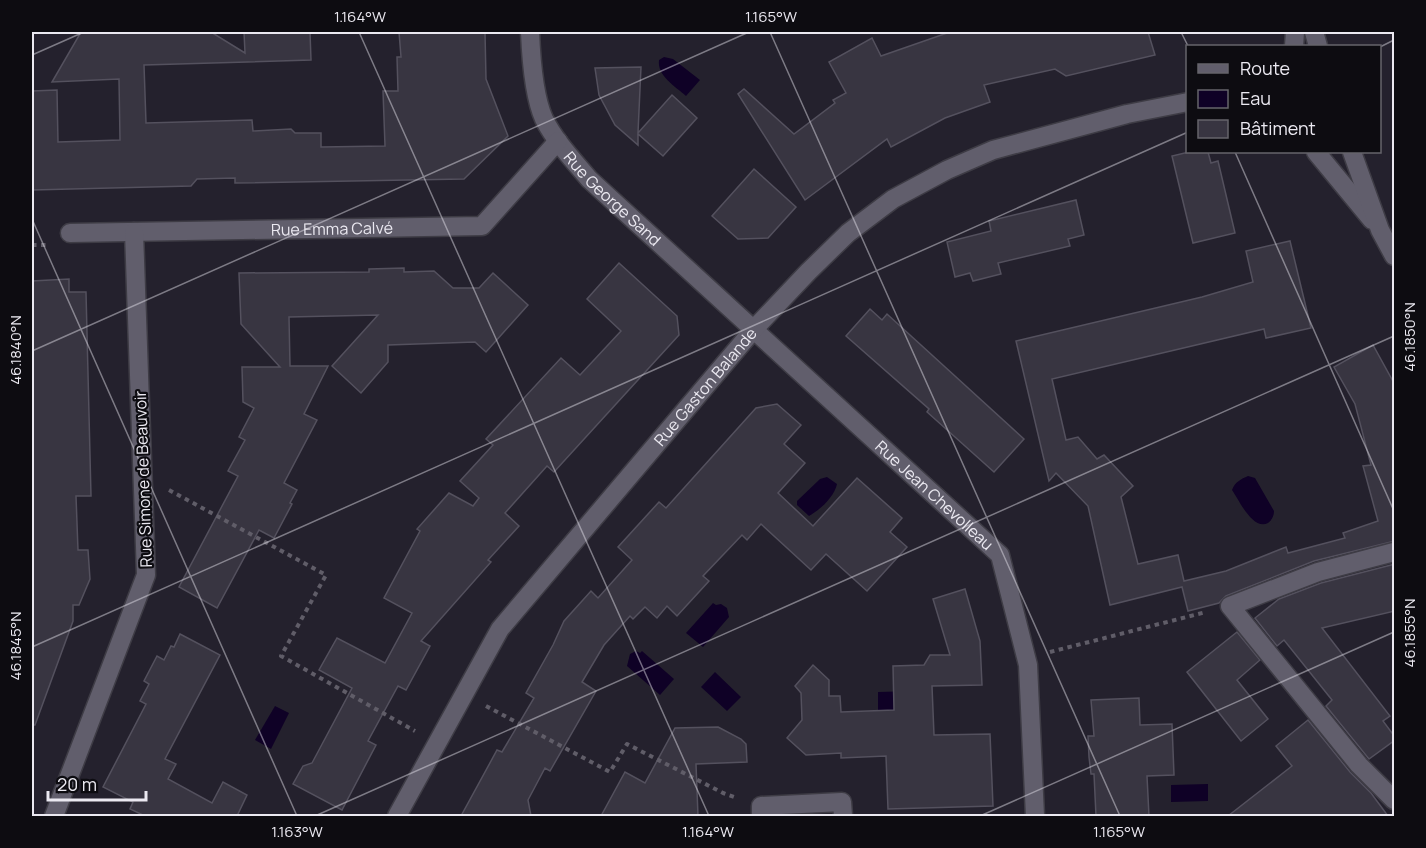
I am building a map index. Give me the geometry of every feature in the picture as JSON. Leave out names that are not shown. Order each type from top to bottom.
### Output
[{"type":"street","name":"Rue George Sand","points":[[530,32],[534,76],[543,117],[558,141],[589,179],[754,329]]},
{"type":"street","name":"Rue Gaston Balande","points":[[396,816],[500,629],[754,329],[849,233],[893,199],[946,170],[993,150],[1042,136],[1186,102]]},
{"type":"street","name":"Rue Gaston Balande","points":[[1142,112],[1186,114]]},
{"type":"street","name":"Rue Emma Calvé","points":[[70,233],[482,226],[558,141]]},
{"type":"street","points":[[1317,153],[1380,230],[1395,256]]},
{"type":"street","points":[[1352,153],[1380,230]]},
{"type":"street","name":"Rue Simone de Beauvoir","points":[[54,816],[146,574],[134,232]]},
{"type":"street","name":"Rue Jean Chevolleau","points":[[754,329],[1000,555],[1028,665],[1035,816]]},
{"type":"street","points":[[1395,552],[1318,572],[1230,606],[1359,765],[1395,800]]},
{"type":"street","points":[[761,811],[842,802],[843,816]]},
{"type":"path","points":[[143,475],[326,575],[281,656],[437,743]]},
{"type":"path","points":[[1026,658],[1230,606]]},
{"type":"path","points":[[464,695],[610,772],[627,744],[761,811]]},
{"type":"water","points":[[664,57],[673,59],[700,80],[686,96],[661,71],[659,60]]},
{"type":"water","points":[[1248,476],[1255,478],[1274,511],[1268,523],[1257,523],[1252,519],[1232,490],[1238,481]]},
{"type":"water","points":[[827,477],[837,484],[833,494],[809,516],[797,505],[797,501],[820,479]]},
{"type":"water","points":[[713,603],[727,608],[729,617],[703,647],[686,633]]},
{"type":"water","points":[[636,651],[640,653],[642,651],[674,679],[660,695],[627,666],[630,654]]},
{"type":"water","points":[[715,672],[741,697],[727,711],[701,687]]},
{"type":"water","points":[[915,691],[922,710],[878,712],[878,692]]},
{"type":"water","points":[[275,706],[289,713],[271,749],[255,740]]},
{"type":"water","points":[[1208,784],[1208,801],[1171,802],[1171,785]]},
{"type":"building","points":[[81,32],[211,32],[245,53],[244,32],[310,32],[311,60],[144,65],[146,123],[252,120],[253,131],[291,129],[295,133],[321,133],[321,147],[385,146],[383,91],[398,91],[397,57],[401,57],[399,32],[485,32],[486,79],[508,136],[464,179],[235,183],[235,178],[197,179],[191,186],[32,190],[32,91],[57,90],[58,142],[120,140],[119,79],[52,82]]},
{"type":"building","points":[[950,32],[1148,32],[1155,55],[1066,76],[1055,69],[984,85],[990,102],[945,118],[891,147],[887,139],[805,200],[738,94],[744,89],[794,134],[835,103],[833,100],[846,93],[829,62],[872,38],[881,56]]},
{"type":"building","points":[[641,67],[638,133],[672,95],[697,118],[663,156],[638,134],[638,145],[615,125],[599,95],[595,68]]},
{"type":"building","points":[[1186,153],[1208,153],[1211,163],[1218,161],[1235,233],[1193,243],[1172,156]]},
{"type":"building","points":[[754,169],[796,207],[768,238],[738,239],[712,216]]},
{"type":"building","points":[[1076,200],[1084,235],[1068,239],[1070,246],[998,263],[1001,274],[973,281],[970,273],[955,277],[947,242],[991,231],[989,221]]},
{"type":"building","points":[[1290,241],[1311,328],[1266,338],[1264,329],[1052,379],[1066,440],[1078,437],[1097,459],[1104,455],[1133,486],[1121,497],[1138,564],[1178,555],[1184,581],[1226,571],[1286,547],[1288,553],[1345,538],[1343,533],[1378,521],[1363,466],[1371,465],[1355,404],[1334,367],[1373,345],[1395,385],[1395,541],[1314,561],[1226,596],[1219,603],[1188,611],[1182,587],[1110,605],[1088,506],[1056,473],[1049,481],[1016,341],[1202,297],[1253,282],[1246,251]]},
{"type":"building","points":[[619,263],[677,316],[679,335],[554,472],[547,466],[505,513],[519,526],[488,560],[491,562],[421,641],[430,646],[406,690],[398,686],[368,741],[376,745],[342,810],[293,784],[303,766],[312,763],[352,688],[319,670],[337,638],[385,663],[412,613],[384,598],[420,531],[417,529],[449,493],[473,506],[479,498],[460,481],[493,445],[486,439],[561,358],[580,375],[621,331],[587,299]]},
{"type":"building","points":[[404,268],[404,272],[434,271],[453,288],[479,288],[493,273],[528,305],[486,352],[475,342],[388,345],[388,362],[361,393],[332,366],[378,315],[289,317],[290,366],[328,366],[304,414],[317,420],[284,483],[297,490],[290,503],[292,504],[274,538],[259,530],[217,608],[179,587],[238,476],[228,471],[245,440],[239,437],[254,408],[243,402],[242,367],[280,367],[241,324],[239,273],[369,272],[369,269]]},
{"type":"building","points":[[69,279],[69,292],[86,292],[91,496],[76,496],[78,550],[88,550],[90,579],[79,605],[73,605],[73,621],[35,725],[32,725],[32,281]]},
{"type":"building","points":[[870,309],[882,320],[887,314],[1024,439],[994,472],[927,412],[929,409],[846,336]]},
{"type":"building","points":[[777,404],[801,425],[784,444],[805,463],[778,493],[813,526],[857,478],[902,518],[890,532],[907,547],[867,591],[826,554],[811,570],[761,524],[747,540],[742,535],[703,576],[709,581],[677,616],[667,606],[657,618],[645,607],[633,619],[630,616],[604,645],[582,682],[596,691],[550,771],[545,768],[528,800],[531,816],[461,816],[497,750],[502,752],[534,698],[526,693],[564,621],[591,591],[598,598],[632,560],[618,547],[659,502],[666,508],[756,408]]},
{"type":"building","points":[[1395,564],[1395,611],[1322,628],[1390,716],[1383,721],[1395,740],[1369,759],[1326,706],[1332,700],[1284,640],[1277,646],[1255,618],[1279,599],[1321,583]]},
{"type":"building","points":[[965,589],[980,641],[982,685],[932,686],[934,735],[990,734],[993,806],[888,809],[886,756],[841,758],[841,753],[806,755],[787,738],[802,720],[801,693],[795,686],[813,665],[829,680],[829,696],[840,696],[841,712],[894,710],[893,666],[924,665],[930,655],[950,655],[933,599]]},
{"type":"building","points":[[1237,632],[1260,660],[1237,680],[1268,719],[1241,741],[1187,672]]},
{"type":"building","points":[[180,634],[220,655],[165,759],[176,764],[168,779],[212,803],[223,782],[247,795],[237,816],[145,816],[130,809],[133,802],[103,787],[146,704],[140,701],[149,684],[144,681],[157,656],[164,660]]},
{"type":"building","points":[[1139,698],[1140,725],[1172,724],[1174,775],[1147,776],[1149,816],[1096,816],[1094,774],[1091,774],[1088,736],[1094,736],[1091,700]]},
{"type":"building","points":[[1308,720],[1388,816],[1228,816],[1292,766],[1276,746]]},
{"type":"building","points":[[718,727],[746,744],[747,762],[696,764],[698,816],[601,816],[625,772],[645,783],[675,728]]}]
